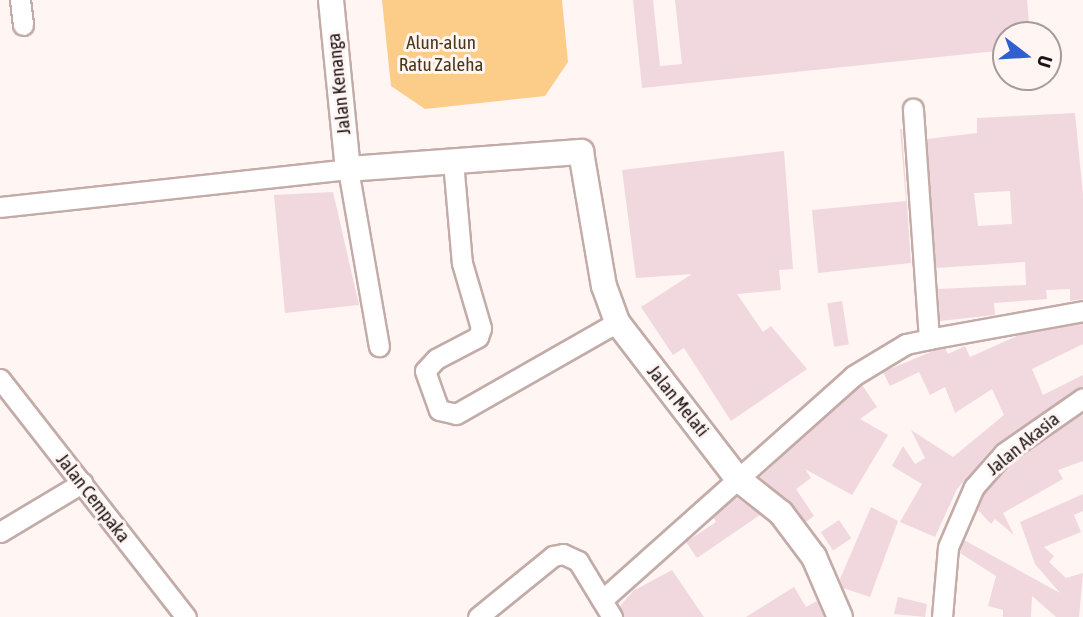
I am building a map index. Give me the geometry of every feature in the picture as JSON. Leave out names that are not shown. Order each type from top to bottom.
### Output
[{"type":"main road","name":"Jalan Kenanga","points":[[331,0],[348,169]]},
{"type":"main road","name":"Jalan Melati","points":[[453,161],[581,152],[604,286],[617,322],[738,479],[781,513],[814,556],[840,617]]},
{"type":"main road","points":[[348,169],[453,161]]},
{"type":"street","points":[[20,0],[23,25]]},
{"type":"street","points":[[913,109],[929,339]]},
{"type":"street","points":[[453,161],[462,263],[481,328],[478,337],[436,359],[425,371],[439,410],[456,414],[617,322]]},
{"type":"street","points":[[0,208],[348,169],[379,346]]},
{"type":"street","points":[[478,617],[563,554],[578,561],[607,609],[738,479],[853,376],[906,344],[1083,311]]},
{"type":"street","name":"Jalan Cempaka","points":[[0,379],[186,617]]},
{"type":"street","name":"Jalan Akasia","points":[[942,617],[948,547],[974,487],[1004,453],[1083,398]]},
{"type":"street","points":[[0,532],[82,483]]},
{"type":"green space","name":"Alun-alun Ratu Zaleha","points":[[382,0],[562,0],[568,62],[545,96],[425,109],[391,86]]},
{"type":"building","points":[[633,0],[653,0],[660,66],[682,64],[675,0],[1027,0],[1029,21],[992,21],[992,51],[642,88]]},
{"type":"building","points":[[1075,113],[1083,195],[1083,299],[1070,301],[1070,289],[1046,290],[1047,299],[994,303],[995,315],[940,321],[938,289],[1026,285],[1025,262],[936,268],[927,139],[977,133],[977,118]],"holes":[[[1010,191],[1012,224],[978,226],[974,193]]]},
{"type":"building","points":[[902,129],[911,263],[818,273],[812,210],[906,201]]},
{"type":"building","points":[[784,151],[793,269],[779,270],[781,290],[737,294],[763,332],[771,326],[807,369],[731,421],[684,348],[673,355],[641,307],[692,274],[636,278],[622,170]]},
{"type":"building","points":[[333,192],[359,305],[285,313],[274,195]]},
{"type":"building","points":[[842,301],[849,344],[834,347],[827,303]]},
{"type":"building","points":[[1083,323],[1083,344],[1032,369],[1043,395],[1083,375],[1083,386],[995,445],[957,489],[935,537],[900,522],[922,484],[892,466],[903,446],[915,464],[925,458],[911,430],[953,457],[1004,415],[992,389],[955,413],[945,387],[930,395],[919,372],[890,386],[883,372],[945,348],[948,354],[965,346],[970,357],[1019,335]]},
{"type":"building","points":[[862,385],[877,407],[860,419],[888,435],[852,495],[805,469],[811,478],[796,489],[814,516],[806,522],[760,477]]},
{"type":"building","points":[[1083,413],[1083,461],[1058,470],[1063,479],[1003,513],[1014,535],[995,519],[991,524],[978,510],[984,494],[1012,462]]},
{"type":"building","points":[[1083,494],[1083,511],[1074,515],[1081,532],[1044,547],[1054,556],[1049,562],[1066,578],[1083,573],[1079,617],[1056,617],[1032,596],[1031,617],[1003,617],[1003,610],[988,606],[996,576],[960,553],[964,540],[1060,593],[1035,564],[1020,522]]},
{"type":"building","points":[[736,497],[760,515],[697,558],[686,542],[716,522],[713,517]]},
{"type":"building","points":[[871,507],[898,521],[870,597],[843,588],[840,579]]},
{"type":"building","points":[[839,520],[851,538],[833,551],[821,532]]},
{"type":"building","points":[[672,570],[704,617],[624,617],[620,606],[633,591]]},
{"type":"building","points":[[794,587],[806,607],[817,601],[824,617],[746,617]]},
{"type":"building","points":[[898,597],[927,604],[925,617],[894,614]]}]
